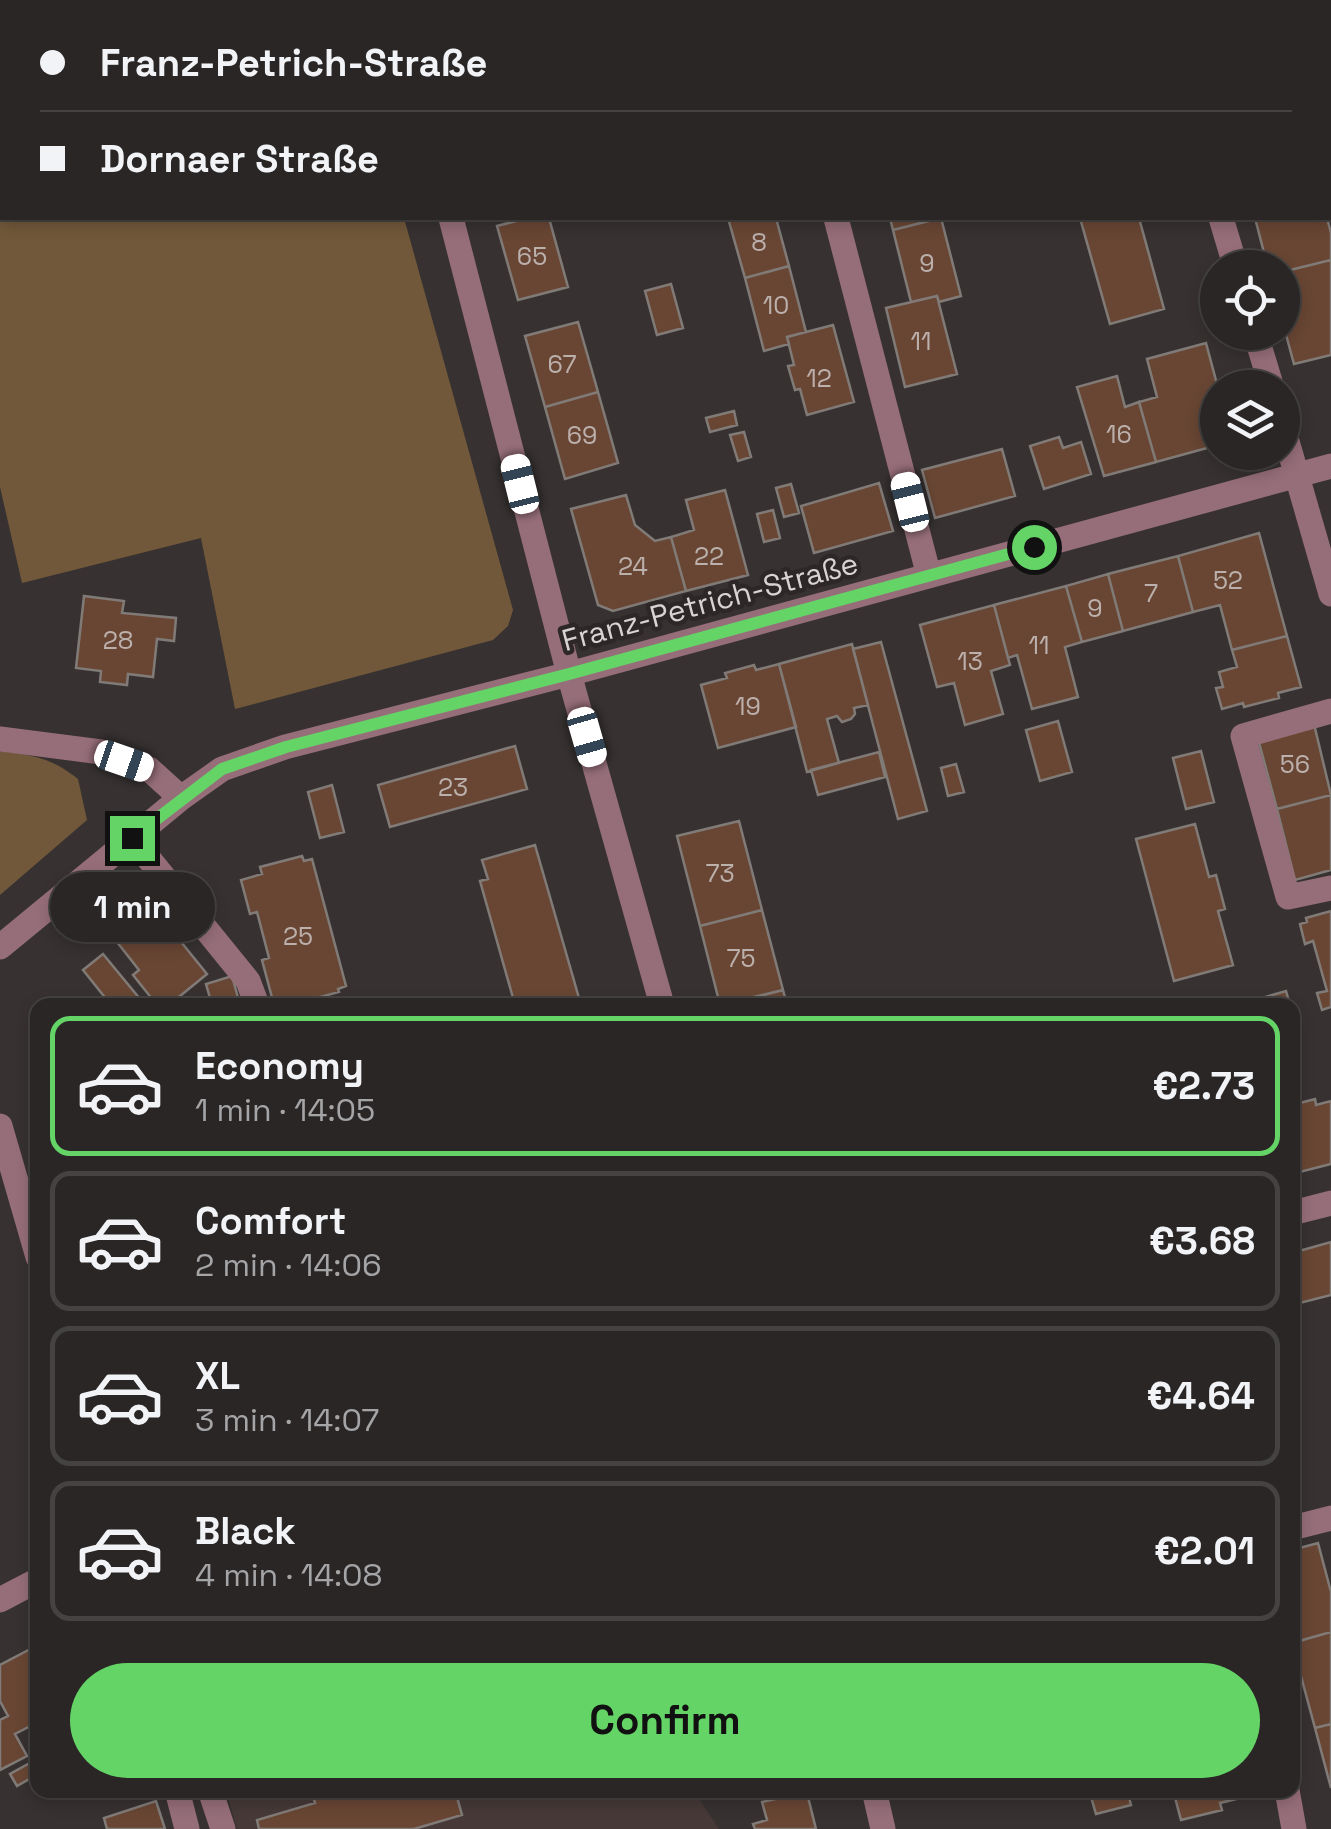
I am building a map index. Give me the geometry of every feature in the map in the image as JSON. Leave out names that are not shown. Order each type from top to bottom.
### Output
[{"type":"street","points":[[452,220],[569,674],[660,998]]},
{"type":"street","points":[[837,220],[929,576]]},
{"type":"street","points":[[1223,220],[1231,250]]},
{"type":"street","name":"Franz-Petrich-Straße","points":[[0,947],[181,798],[222,769],[286,747],[1331,466]]},
{"type":"street","points":[[1296,470],[1331,594]]},
{"type":"street","points":[[1331,711],[1243,736],[1288,897],[1331,888]]},
{"type":"street","points":[[0,739],[100,752],[148,769],[181,798]]},
{"type":"street","points":[[132,838],[248,981],[254,998]]},
{"type":"street","points":[[0,1126],[30,1229]]},
{"type":"street","points":[[1300,1211],[1331,1202]]},
{"type":"street","points":[[1300,1526],[1331,1518]]},
{"type":"street","points":[[0,1600],[30,1584]]},
{"type":"street","points":[[179,1798],[187,1829]]},
{"type":"street","points":[[213,1798],[223,1829]]},
{"type":"street","points":[[876,1798],[883,1829]]},
{"type":"street","points":[[1288,1798],[1294,1829]]},
{"type":"shaded area","points":[[0,220],[405,220],[513,610],[508,626],[493,640],[235,709],[201,538],[22,583],[0,487]]},
{"type":"shaded area","points":[[0,751],[41,759],[78,779],[87,820],[0,895]]},
{"type":"shaded area","points":[[228,1798],[698,1798],[719,1829],[237,1829]]},
{"type":"building","points":[[520,220],[550,220],[568,287],[518,300],[497,226]]},
{"type":"building","points":[[729,220],[777,220],[789,266],[745,278]]},
{"type":"building","points":[[890,220],[932,220],[893,230]]},
{"type":"building","points":[[942,220],[961,296],[939,302],[937,296],[911,302],[893,230]]},
{"type":"building","points":[[1081,220],[1140,220],[1164,309],[1110,324]]},
{"type":"building","points":[[1256,220],[1328,220],[1331,260],[1300,268],[1300,250],[1263,250]]},
{"type":"building","points":[[1331,260],[1331,355],[1294,364],[1290,350],[1300,350],[1300,268]]},
{"type":"building","points":[[789,266],[806,332],[787,337],[789,344],[764,351],[745,278]]},
{"type":"building","points":[[671,284],[683,328],[657,335],[645,291]]},
{"type":"building","points":[[937,296],[957,374],[905,387],[886,308]]},
{"type":"building","points":[[578,322],[598,392],[545,407],[525,336]]},
{"type":"building","points":[[833,325],[854,402],[807,415],[788,366],[794,365],[787,337]]},
{"type":"building","points":[[1200,345],[1200,350],[1208,350],[1213,370],[1200,370],[1200,450],[1156,462],[1139,402],[1157,397],[1147,359]]},
{"type":"building","points":[[1117,376],[1125,407],[1139,402],[1156,462],[1104,476],[1077,387]]},
{"type":"building","points":[[598,392],[618,463],[565,479],[545,407]]},
{"type":"building","points":[[734,411],[737,425],[710,432],[706,418]]},
{"type":"building","points":[[744,432],[751,457],[738,461],[730,435]]},
{"type":"building","points":[[1059,437],[1063,448],[1081,442],[1091,474],[1044,489],[1030,446]]},
{"type":"building","points":[[1002,449],[1015,496],[935,518],[922,470]]},
{"type":"building","points":[[879,483],[893,531],[814,553],[801,506]]},
{"type":"building","points":[[791,484],[799,513],[784,517],[776,488]]},
{"type":"building","points":[[725,490],[748,575],[686,591],[671,537],[694,530],[686,500]]},
{"type":"building","points":[[626,495],[635,525],[655,541],[671,537],[686,591],[613,611],[598,605],[571,509]]},
{"type":"building","points":[[773,510],[780,538],[764,542],[757,514]]},
{"type":"building","points":[[1259,533],[1287,636],[1232,650],[1220,605],[1193,612],[1178,556]]},
{"type":"building","points":[[1178,556],[1193,612],[1123,631],[1108,574]]},
{"type":"building","points":[[1108,574],[1123,631],[1082,642],[1066,586]]},
{"type":"building","points":[[1066,586],[1082,642],[1065,647],[1078,697],[1032,709],[1017,655],[1008,658],[994,605]]},
{"type":"building","points":[[84,596],[124,601],[122,613],[176,618],[174,641],[157,639],[153,677],[128,674],[127,685],[100,682],[101,671],[76,668]]},
{"type":"building","points":[[994,605],[1010,665],[991,671],[1003,714],[965,725],[954,683],[937,687],[920,625]]},
{"type":"building","points":[[1287,636],[1301,687],[1278,693],[1279,698],[1222,709],[1216,688],[1223,687],[1219,672],[1237,667],[1232,650]]},
{"type":"building","points":[[881,642],[927,811],[898,819],[853,649]]},
{"type":"building","points":[[852,644],[868,705],[854,708],[851,719],[827,719],[839,763],[807,772],[779,664]]},
{"type":"building","points":[[779,664],[796,727],[718,748],[701,685],[754,665],[756,670]]},
{"type":"building","points":[[1058,721],[1072,772],[1040,781],[1026,730]]},
{"type":"building","points":[[1314,724],[1331,795],[1277,809],[1258,739]]},
{"type":"building","points":[[515,746],[527,789],[390,827],[378,785]]},
{"type":"building","points":[[1201,751],[1214,802],[1186,809],[1173,758]]},
{"type":"building","points":[[879,752],[885,777],[818,795],[811,770]]},
{"type":"building","points":[[956,764],[964,792],[948,796],[941,768]]},
{"type":"building","points":[[332,785],[344,832],[320,838],[308,792]]},
{"type":"building","points":[[1331,795],[1331,870],[1295,880],[1277,809]]},
{"type":"building","points":[[739,821],[762,910],[700,926],[677,836]]},
{"type":"building","points":[[1195,824],[1209,877],[1216,875],[1225,909],[1218,911],[1233,965],[1174,981],[1136,839]]},
{"type":"building","points":[[535,845],[579,998],[513,998],[480,881],[488,879],[482,860]]},
{"type":"building","points":[[302,856],[304,861],[312,859],[346,986],[339,992],[317,998],[272,998],[262,960],[269,958],[257,912],[250,914],[241,880],[262,874],[260,867]]},
{"type":"building","points":[[152,906],[207,974],[178,998],[151,998],[133,975],[139,970],[113,937]]},
{"type":"building","points":[[762,910],[783,990],[749,998],[718,998],[700,926]]},
{"type":"building","points":[[1331,911],[1331,1007],[1322,1010],[1317,993],[1327,991],[1313,941],[1305,944],[1300,924],[1307,922],[1306,918]]},
{"type":"building","points":[[103,954],[139,998],[105,998],[83,970]]},
{"type":"building","points":[[232,976],[238,998],[210,998],[206,984]]},
{"type":"building","points":[[783,990],[785,998],[752,998]]},
{"type":"building","points":[[1286,991],[1288,998],[1262,998]]},
{"type":"building","points":[[1315,1099],[1316,1105],[1331,1101],[1331,1164],[1300,1172],[1300,1103]]},
{"type":"building","points":[[1331,1242],[1331,1295],[1300,1303],[1300,1251]]},
{"type":"building","points":[[1318,1543],[1331,1592],[1331,1632],[1300,1641],[1300,1548]]},
{"type":"building","points":[[1331,1632],[1331,1724],[1315,1728],[1300,1673],[1300,1641]]},
{"type":"building","points":[[30,1649],[30,1726],[15,1734],[27,1756],[0,1770],[0,1720],[8,1716],[0,1701],[0,1665]]},
{"type":"building","points":[[1331,1724],[1331,1788],[1315,1728]]},
{"type":"building","points":[[30,1763],[30,1779],[17,1786],[10,1774]]},
{"type":"building","points":[[314,1798],[457,1798],[462,1815],[414,1829],[259,1829],[257,1820],[315,1803]]},
{"type":"building","points":[[808,1798],[816,1829],[755,1829],[753,1824],[767,1820],[762,1802]]},
{"type":"building","points":[[1091,1798],[1129,1798],[1131,1805],[1096,1814]]},
{"type":"building","points":[[1175,1798],[1240,1798],[1220,1803],[1222,1810],[1181,1820]]},
{"type":"building","points":[[156,1801],[165,1829],[107,1829],[104,1818]]},
{"type":"route","points":[[132,838],[222,769],[286,747],[1034,547]]}]
